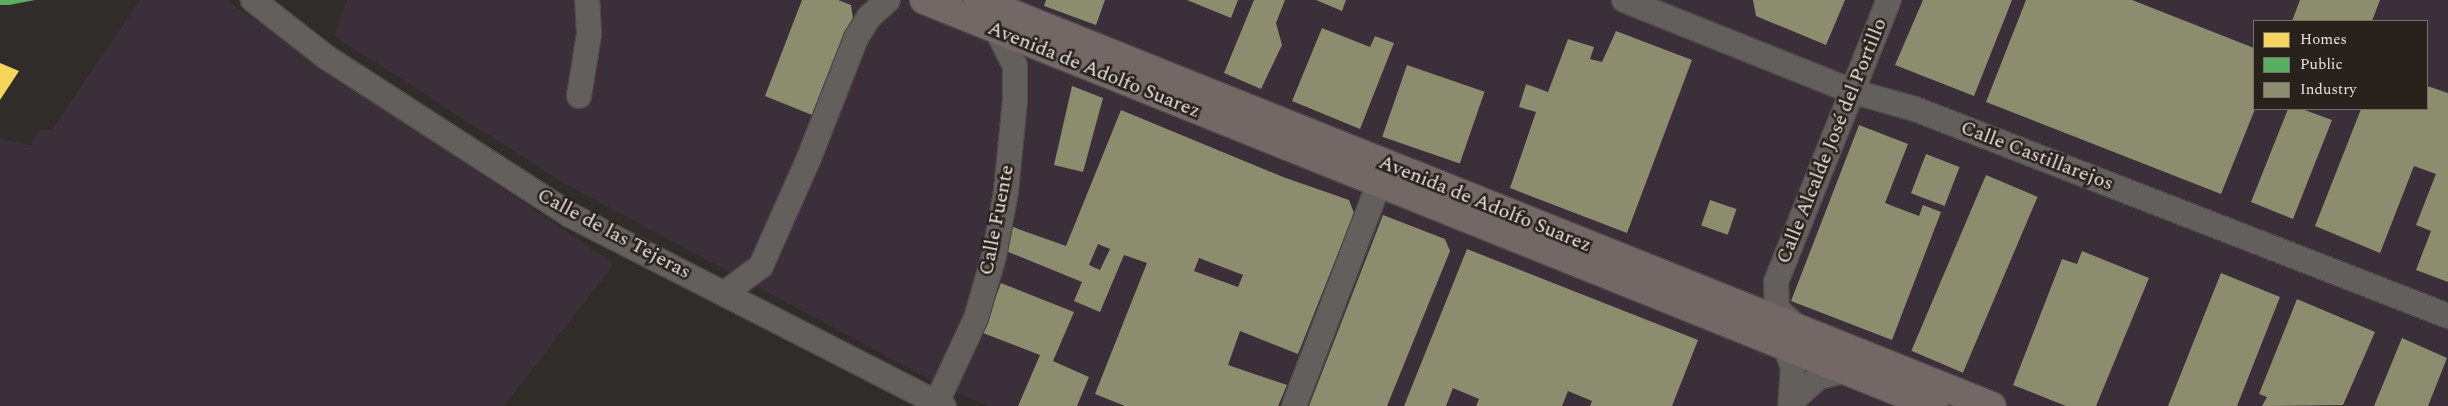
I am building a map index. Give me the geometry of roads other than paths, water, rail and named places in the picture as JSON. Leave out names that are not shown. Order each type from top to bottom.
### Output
[{"type":"main road","name":"Avenida de Adolfo Suarez","points":[[924,0],[998,32],[1379,184],[1793,338],[1992,406]]},
{"type":"main road","name":"Avenida de Adolfo Suarez","points":[[978,0],[1733,302],[1844,370],[1934,406]]},
{"type":"street","name":"Calle de las Tejeras","points":[[252,0],[326,57],[570,215],[725,293],[939,405]]},
{"type":"street","points":[[579,96],[590,34],[586,0]]},
{"type":"street","points":[[725,293],[761,266],[809,158],[856,38],[869,17],[888,0]]},
{"type":"street","name":"Calle Castillarejos","points":[[1624,0],[1851,91],[1915,109],[2448,316]]},
{"type":"street","name":"Calle Alcalde José del Portillo","points":[[1776,282],[1889,0]]},
{"type":"street","name":"Calle Fuente","points":[[939,405],[976,318],[994,256],[1006,192],[1015,101],[1015,66],[998,32]]},
{"type":"street","points":[[1294,406],[1379,184]]},
{"type":"street","points":[[1733,302],[1749,300],[1776,282],[1778,309],[1793,338],[1791,404]]},
{"type":"street","points":[[1791,404],[1818,377],[1844,370]]}]
